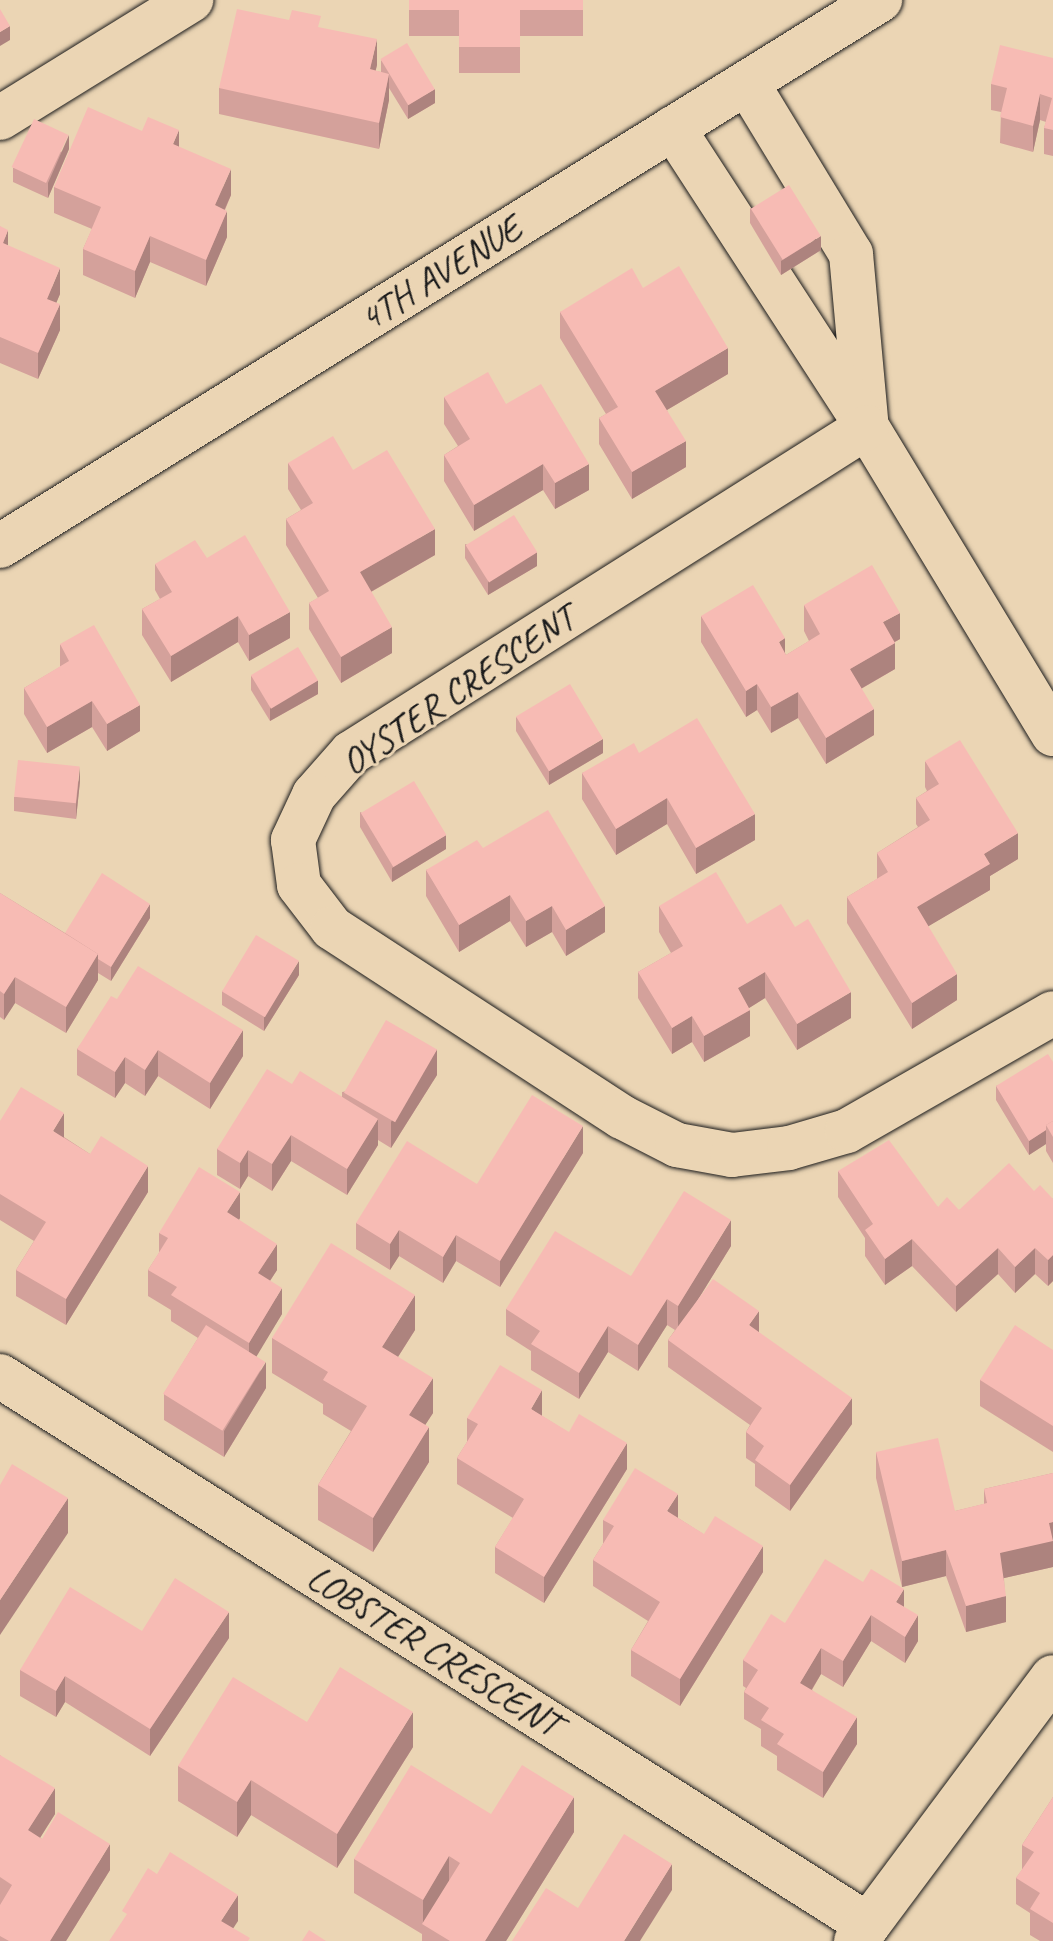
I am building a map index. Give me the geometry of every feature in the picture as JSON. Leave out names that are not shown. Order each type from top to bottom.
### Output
[{"type":"street","points":[[0,118],[191,0]]},
{"type":"street","name":"4TH AVENUE","points":[[0,546],[880,0]]},
{"type":"street","points":[[747,83],[851,254],[867,427]]},
{"type":"street","points":[[673,128],[867,427],[1053,734]]},
{"type":"street","name":"OYSTER CRESCENT","points":[[867,427],[351,753],[314,795],[293,840],[299,885],[332,928],[622,1117],[677,1145],[732,1155],[789,1148],[847,1131],[1053,1013]]},
{"type":"street","name":"LOBSTER CRESCENT","points":[[0,1376],[862,1933],[1053,1677]]},
{"type":"building","points":[[409,0],[583,0],[583,10],[520,10],[520,47],[459,47],[459,10],[409,10]]},
{"type":"building","points":[[0,9],[10,26],[0,32]]},
{"type":"building","points":[[237,9],[289,20],[292,10],[321,16],[318,27],[377,39],[370,69],[389,74],[379,123],[219,88]]},
{"type":"building","points":[[407,43],[435,89],[408,105],[380,59]]},
{"type":"building","points":[[1000,45],[1053,58],[1053,130],[1044,128],[1052,98],[1040,94],[1033,126],[1000,117],[1007,88],[991,84]]},
{"type":"building","points":[[88,107],[142,131],[148,117],[179,130],[173,144],[231,169],[215,205],[227,211],[206,260],[150,236],[135,271],[83,249],[101,207],[54,187]]},
{"type":"building","points":[[34,119],[68,135],[46,183],[12,167]]},
{"type":"building","points":[[789,185],[821,236],[783,260],[751,209]]},
{"type":"building","points":[[0,226],[8,230],[3,243],[60,268],[47,299],[60,304],[38,353],[0,337]]},
{"type":"building","points":[[679,266],[728,348],[655,391],[686,441],[632,472],[599,418],[618,407],[560,312],[632,268],[643,288]]},
{"type":"building","points":[[488,372],[506,404],[541,384],[589,464],[555,483],[543,464],[474,505],[444,455],[470,439],[444,397]]},
{"type":"building","points":[[333,436],[353,470],[387,450],[435,529],[360,572],[392,627],[341,657],[309,603],[329,591],[286,519],[313,503],[288,463]]},
{"type":"building","points":[[514,515],[537,552],[489,583],[466,545]]},
{"type":"building","points":[[245,535],[290,612],[249,635],[238,616],[171,656],[142,609],[172,592],[155,564],[195,540],[207,558]]},
{"type":"building","points":[[872,565],[900,613],[883,622],[895,643],[850,669],[874,709],[826,738],[798,692],[771,707],[757,684],[746,691],[701,616],[753,585],[785,638],[779,642],[786,655],[820,634],[804,605]]},
{"type":"building","points":[[94,625],[140,705],[107,724],[92,701],[47,727],[24,688],[69,661],[60,644]]},
{"type":"building","points":[[298,647],[318,680],[271,709],[251,675]]},
{"type":"building","points":[[570,684],[603,739],[549,771],[516,716]]},
{"type":"building","points":[[697,718],[755,814],[696,848],[667,798],[616,829],[582,773],[634,743],[639,753]]},
{"type":"building","points":[[960,740],[1018,833],[984,854],[990,864],[917,907],[957,974],[912,1003],[847,897],[888,872],[877,853],[930,820],[916,798],[939,784],[925,761]]},
{"type":"building","points":[[18,760],[80,766],[76,803],[14,797]]},
{"type":"building","points":[[414,781],[446,835],[393,867],[361,813]]},
{"type":"building","points":[[548,810],[605,906],[566,930],[552,906],[526,921],[510,895],[459,925],[426,870],[477,840],[483,848]]},
{"type":"building","points":[[716,872],[747,924],[781,904],[795,927],[808,919],[851,992],[797,1024],[765,972],[738,988],[750,1010],[704,1036],[692,1016],[672,1028],[638,972],[683,946],[659,906]]},
{"type":"building","points":[[102,873],[150,904],[111,967],[98,959],[98,954],[65,933]]},
{"type":"building","points":[[0,893],[98,954],[66,1007],[15,977],[4,994],[0,991]]},
{"type":"building","points":[[256,935],[299,961],[265,1017],[222,992]]},
{"type":"building","points":[[138,966],[243,1030],[210,1083],[158,1050],[145,1070],[125,1057],[115,1072],[77,1049],[111,996],[117,999]]},
{"type":"building","points":[[386,1020],[437,1050],[395,1122],[344,1093]]},
{"type":"building","points":[[1048,1054],[1053,1062],[1053,1121],[1046,1125],[1046,1130],[1029,1141],[996,1086]]},
{"type":"building","points":[[267,1069],[292,1084],[300,1071],[378,1119],[347,1169],[291,1135],[272,1164],[248,1150],[240,1163],[217,1149]]},
{"type":"building","points":[[21,1087],[64,1113],[53,1131],[90,1154],[101,1136],[148,1166],[66,1299],[16,1270],[46,1222],[0,1194],[0,1121]]},
{"type":"building","points":[[532,1095],[583,1126],[500,1261],[456,1235],[443,1257],[399,1230],[390,1244],[356,1223],[407,1141],[477,1184]]},
{"type":"building","points":[[1053,1121],[1053,1137],[1046,1125]]},
{"type":"building","points":[[889,1140],[938,1207],[947,1197],[959,1210],[1009,1163],[1034,1191],[1040,1185],[1053,1199],[1053,1255],[1048,1260],[1035,1248],[1015,1267],[998,1248],[956,1286],[912,1239],[885,1259],[865,1230],[873,1224],[838,1171]]},
{"type":"building","points":[[199,1167],[240,1192],[227,1212],[277,1244],[258,1273],[282,1288],[249,1343],[171,1295],[177,1287],[148,1270],[168,1238],[159,1233]]},
{"type":"building","points":[[684,1191],[731,1220],[678,1306],[667,1299],[638,1345],[608,1326],[579,1373],[531,1344],[540,1331],[506,1309],[555,1231],[631,1276]]},
{"type":"building","points":[[331,1243],[415,1295],[382,1347],[433,1378],[409,1415],[429,1427],[373,1518],[318,1485],[367,1406],[323,1380],[328,1372],[272,1338]]},
{"type":"building","points":[[713,1279],[759,1311],[749,1325],[852,1398],[790,1485],[755,1460],[764,1446],[746,1432],[762,1408],[668,1340]]},
{"type":"building","points":[[206,1325],[265,1362],[222,1431],[163,1394]]},
{"type":"building","points":[[1015,1325],[1053,1350],[1053,1426],[980,1380]]},
{"type":"building","points":[[500,1365],[542,1390],[531,1409],[569,1432],[579,1414],[627,1443],[544,1577],[495,1547],[524,1499],[457,1458],[478,1424],[467,1418]]},
{"type":"building","points":[[938,1438],[955,1511],[987,1503],[984,1489],[1053,1473],[1053,1522],[1049,1523],[1053,1541],[1000,1553],[1006,1596],[966,1606],[946,1550],[902,1561],[876,1452]]},
{"type":"building","points":[[12,1464],[68,1498],[0,1600],[0,1485]]},
{"type":"building","points":[[635,1468],[678,1494],[667,1511],[704,1534],[715,1516],[763,1546],[680,1679],[631,1650],[660,1602],[593,1560],[614,1526],[603,1520]]},
{"type":"building","points":[[825,1559],[863,1582],[871,1569],[904,1589],[896,1602],[918,1615],[905,1637],[871,1615],[843,1661],[821,1648],[800,1683],[857,1717],[823,1772],[777,1744],[784,1734],[761,1720],[769,1708],[744,1692],[758,1670],[743,1660],[771,1614],[785,1623]]},
{"type":"building","points":[[175,1578],[229,1612],[150,1729],[65,1676],[56,1691],[20,1670],[70,1587],[142,1631]]},
{"type":"building","points":[[340,1667],[413,1712],[337,1834],[251,1780],[237,1802],[178,1766],[233,1677],[307,1722]]},
{"type":"building","points":[[0,1755],[55,1788],[28,1830],[42,1839],[58,1812],[110,1844],[50,1941],[9,1941],[0,1936],[0,1905],[12,1885],[0,1877]]},
{"type":"building","points":[[411,1765],[491,1814],[522,1765],[574,1797],[485,1941],[450,1941],[422,1924],[460,1863],[449,1856],[423,1900],[354,1859]]},
{"type":"building","points":[[1053,1797],[1053,1923],[1030,1909],[1040,1893],[1016,1878],[1034,1852],[1022,1845]]},
{"type":"building","points":[[624,1834],[672,1864],[624,1941],[512,1941],[546,1888],[578,1908]]},
{"type":"building","points":[[170,1852],[238,1895],[221,1921],[250,1938],[248,1941],[109,1941],[127,1914],[122,1911],[148,1868],[157,1874]]},
{"type":"building","points":[[309,1930],[326,1941],[302,1941]]}]
